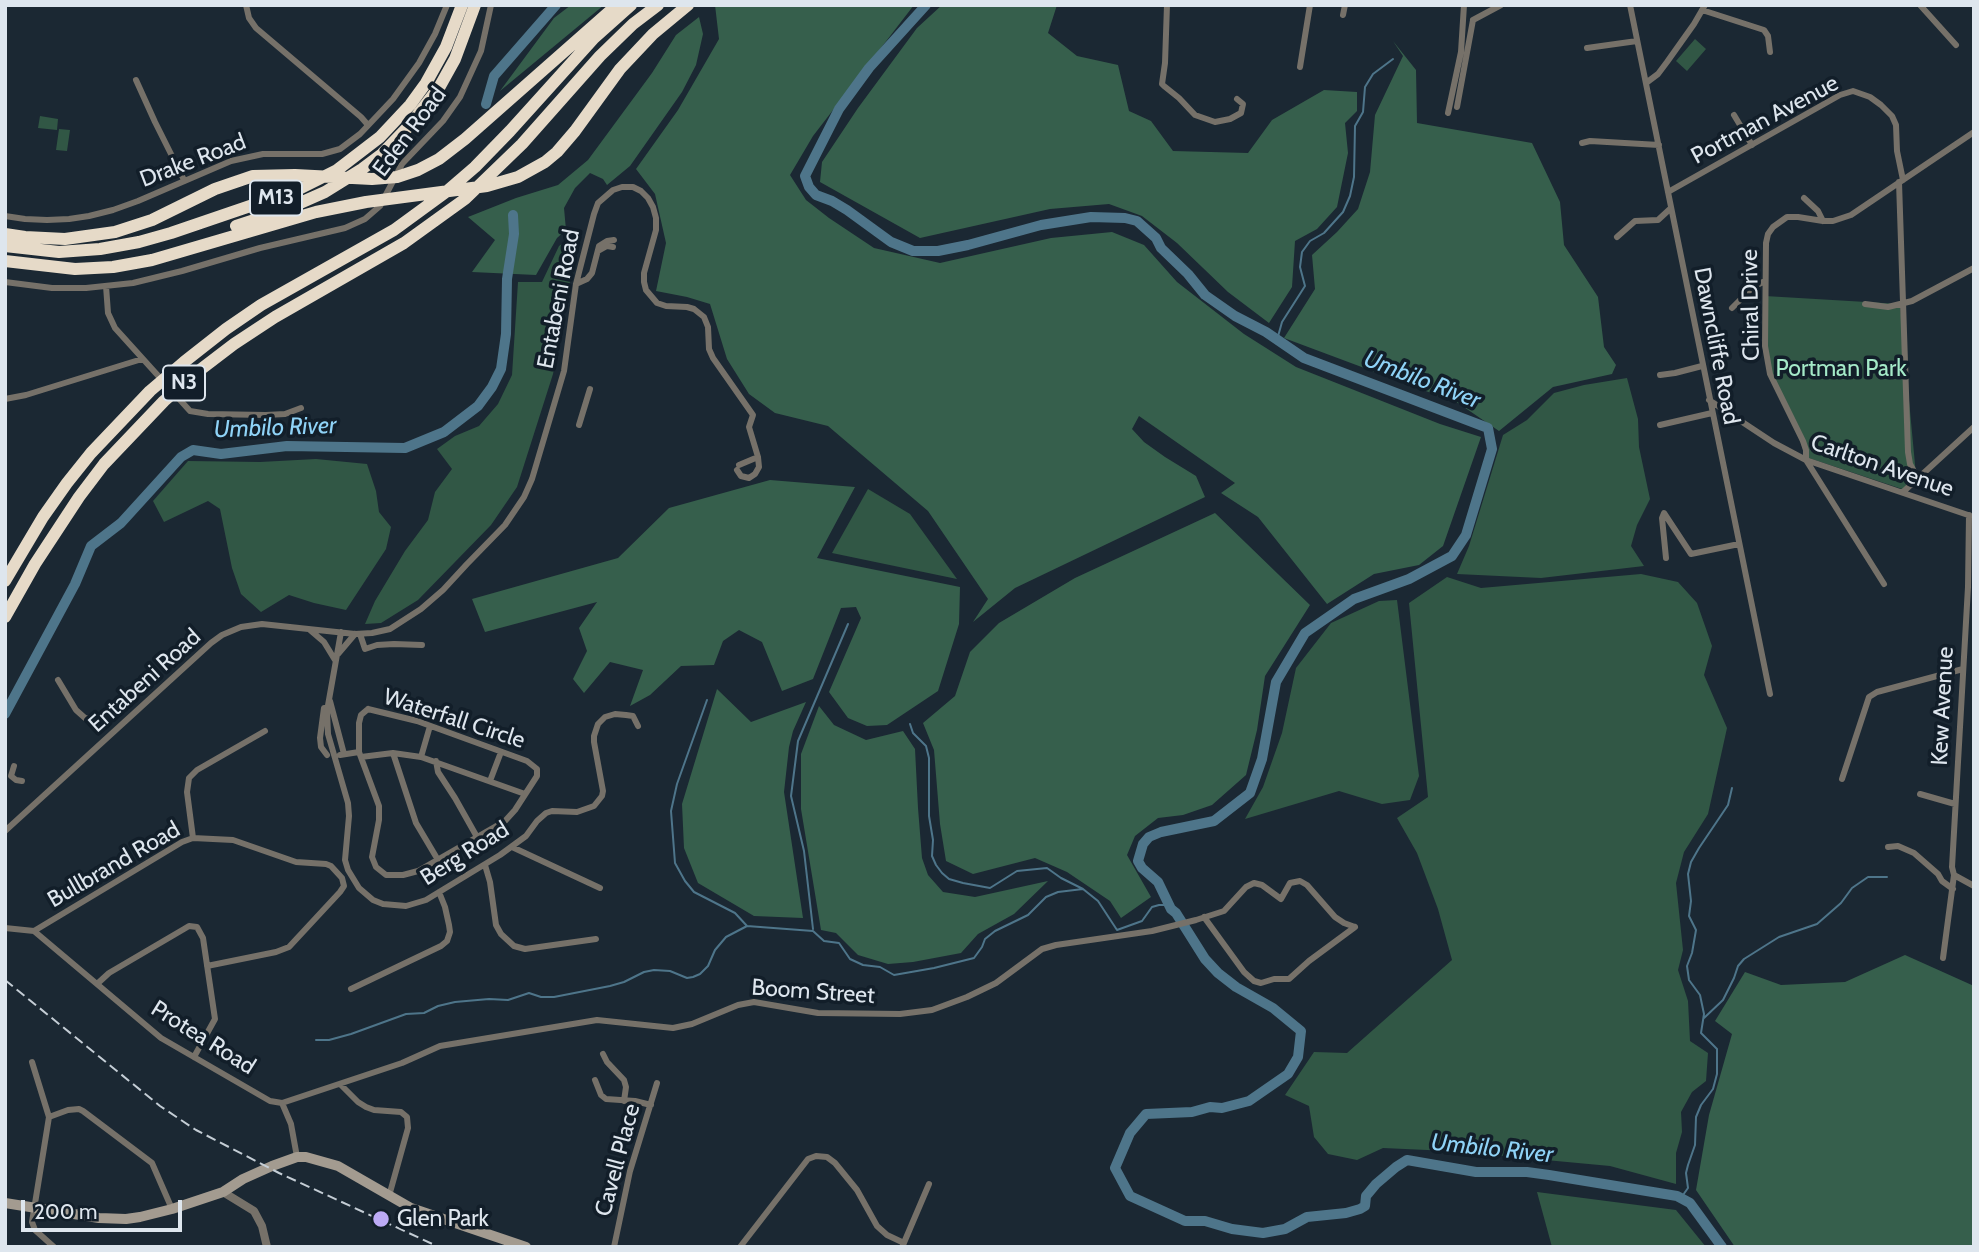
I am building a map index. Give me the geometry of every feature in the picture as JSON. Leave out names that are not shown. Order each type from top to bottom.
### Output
[{"type":"highway","name":"M13","points":[[5,246],[59,252],[100,249],[139,242],[297,190],[337,170],[380,137],[410,105],[437,64],[455,28],[462,5]]},
{"type":"highway","name":"M13","points":[[5,261],[59,267],[127,258],[184,243],[302,203],[344,181],[382,154],[421,112],[455,59],[475,5]]},
{"type":"highway","points":[[5,234],[65,239],[115,232],[152,220],[241,179],[264,175],[372,179],[397,177],[428,165],[459,144],[617,5]]},
{"type":"highway","name":"N3","points":[[5,581],[43,517],[67,483],[91,453],[150,391],[252,311],[394,230],[446,192],[510,131],[575,57],[631,5]]},
{"type":"highway","name":"N3","points":[[5,617],[35,564],[79,497],[104,464],[164,401],[195,373],[234,344],[275,317],[404,243],[465,199],[522,144],[600,56],[633,24],[658,5]]},
{"type":"highway","points":[[59,267],[96,269],[152,260],[299,216],[366,202],[487,186],[519,177],[532,171],[557,152],[636,51],[688,5]]},
{"type":"main road","points":[[5,1203],[113,1219],[140,1217],[223,1192],[255,1173],[297,1157],[314,1158],[338,1166],[388,1196],[420,1211],[526,1247]]},
{"type":"street","points":[[246,5],[249,18],[256,28],[368,125]]},
{"type":"street","name":"Drake Road","points":[[5,216],[47,220],[89,216],[138,201],[231,161],[278,153],[334,152],[348,143],[393,99],[419,63],[447,5]]},
{"type":"street","name":"Eden Road","points":[[5,282],[52,288],[106,286],[153,279],[359,222],[373,214],[380,206],[402,164],[443,121],[460,97],[476,66],[491,5]]},
{"type":"street","points":[[1167,5],[1162,84],[1180,98],[1195,115],[1208,121],[1224,121],[1238,116],[1244,106],[1237,99]]},
{"type":"street","points":[[1300,67],[1310,5]]},
{"type":"street","points":[[1343,15],[1345,5]]},
{"type":"street","points":[[1457,107],[1473,20],[1465,5]]},
{"type":"street","points":[[1448,113],[1461,52],[1465,5]]},
{"type":"street","points":[[1473,20],[1501,5]]},
{"type":"street","name":"Dawncliffe Road","points":[[1630,5],[1770,694]]},
{"type":"street","points":[[1920,5],[1956,45]]},
{"type":"street","points":[[1646,83],[1658,74],[1703,8],[1763,30],[1767,34],[1770,52]]},
{"type":"street","points":[[1587,48],[1637,41]]},
{"type":"street","points":[[136,80],[184,180]]},
{"type":"street","name":"Portman Avenue","points":[[1668,192],[1840,95],[1853,91],[1870,97],[1892,116],[1896,125],[1901,181],[1908,453],[1917,477]]},
{"type":"street","points":[[1734,115],[1752,145]]},
{"type":"street","name":"Chiral Drive","points":[[1884,584],[1806,460],[1803,440],[1768,366],[1765,346],[1766,243],[1773,227],[1787,217],[1833,221],[1851,215],[1973,137]]},
{"type":"street","points":[[1582,143],[1590,141],[1658,145]]},
{"type":"street","name":"Entabeni Road","points":[[5,831],[222,635],[241,627],[262,624],[358,634],[372,634],[390,629],[421,609],[443,590],[505,525],[524,497],[532,479],[562,381],[576,284],[598,204],[613,190],[633,187],[648,198],[653,207],[656,230],[644,273],[646,290],[657,303],[694,309],[704,317],[713,358],[754,415],[749,427],[758,457]]},
{"type":"street","points":[[1804,198],[1824,221]]},
{"type":"street","points":[[1618,237],[1634,221],[1658,220],[1671,208]]},
{"type":"street","points":[[576,284],[587,279],[592,273],[598,251],[614,243]]},
{"type":"street","points":[[1865,304],[1888,307],[1912,301],[1974,268]]},
{"type":"street","points":[[1732,308],[1753,287],[1765,281]]},
{"type":"street","points":[[106,286],[111,321],[121,336],[188,409],[208,414],[268,415],[285,414],[301,408]]},
{"type":"street","points":[[5,399],[142,359]]},
{"type":"street","points":[[1660,375],[1702,366]]},
{"type":"street","points":[[579,425],[590,389]]},
{"type":"street","name":"Carlton Avenue","points":[[1709,400],[1774,443],[1806,460],[1972,516]]},
{"type":"street","points":[[1660,425],[1712,413]]},
{"type":"street","points":[[1903,492],[1974,427]]},
{"type":"street","points":[[758,457],[758,467],[752,476],[743,477],[738,467],[758,457]]},
{"type":"street","points":[[1666,558],[1662,518],[1664,513],[1691,554],[1738,544]]},
{"type":"street","name":"Kew Avenue","points":[[1943,958],[1954,875],[1952,867],[1955,804],[1972,516]]},
{"type":"street","points":[[307,628],[324,642],[336,659]]},
{"type":"street","points":[[327,755],[321,747],[322,719],[341,632]]},
{"type":"street","points":[[336,659],[358,634],[365,649],[377,645],[422,645]]},
{"type":"street","points":[[1842,779],[1869,697],[1877,692],[1963,669]]},
{"type":"street","points":[[58,680],[76,710],[90,719]]},
{"type":"street","points":[[328,696],[342,754],[393,752],[421,757],[525,794]]},
{"type":"street","name":"Berg Road","points":[[328,696],[328,734],[348,803],[345,860],[353,880],[365,894],[373,900],[395,906],[416,904],[485,864],[526,836],[546,813],[590,809],[599,802],[603,784],[594,743],[595,729],[606,717],[615,714],[633,716],[638,726]]},
{"type":"street","name":"Waterfall Circle","points":[[368,709],[430,726],[532,763],[537,769],[537,776],[511,815],[418,871],[403,875],[386,875],[376,867],[372,852],[379,820],[379,806],[360,755],[361,715],[368,709]]},
{"type":"street","points":[[421,757],[430,726]]},
{"type":"street","points":[[193,838],[187,792],[189,778],[197,770],[265,731]]},
{"type":"street","points":[[393,752],[416,822],[438,860]]},
{"type":"street","points":[[490,781],[501,752]]},
{"type":"street","points":[[436,761],[438,772],[477,837]]},
{"type":"street","points":[[14,766],[11,776],[22,781]]},
{"type":"street","points":[[1920,794],[1955,804]]},
{"type":"street","name":"Bullbrand Road","points":[[5,928],[34,931],[175,846],[193,838],[233,840],[296,862],[326,864],[342,878],[344,886],[340,892],[289,947],[275,953],[208,966]]},
{"type":"street","points":[[1888,847],[1898,846],[1914,853],[1952,889]]},
{"type":"street","points":[[512,847],[600,888]]},
{"type":"street","points":[[485,864],[496,925],[514,946],[526,949],[596,939]]},
{"type":"street","points":[[1954,875],[1974,886]]},
{"type":"street","name":"Boom Street","points":[[282,1104],[402,1063],[440,1046],[597,1020],[681,1027],[738,1005],[754,1002],[818,1013],[900,1014],[932,1010],[996,983],[1035,953],[1049,946],[1152,931],[1196,920],[1204,917],[1224,911],[1246,887],[1254,883],[1262,885],[1278,898],[1283,898],[1290,883],[1300,881],[1335,917],[1355,927],[1289,979],[1274,979],[1261,983],[1254,981],[1244,972],[1204,917]]},
{"type":"street","points":[[351,989],[447,941],[449,925],[446,907],[439,892]]},
{"type":"street","points":[[97,984],[109,973],[189,926],[197,927],[202,934],[215,1019],[194,1057]]},
{"type":"street","name":"Protea Road","points":[[34,931],[161,1038],[271,1101],[282,1104]]},
{"type":"street","points":[[603,1054],[624,1080],[624,1101]]},
{"type":"street","points":[[32,1062],[49,1117],[32,1226],[54,1247]]},
{"type":"street","points":[[595,1080],[606,1100],[650,1105]]},
{"type":"street","name":"Cavell Place","points":[[614,1247],[628,1181],[657,1083]]},
{"type":"street","points":[[341,1085],[366,1107],[401,1112],[407,1117],[408,1128],[388,1196]]},
{"type":"street","points":[[282,1104],[291,1124],[297,1157]]},
{"type":"street","points":[[49,1117],[68,1110],[83,1111],[152,1163],[172,1209]]},
{"type":"street","points":[[740,1247],[808,1159],[816,1156],[831,1160],[857,1190],[877,1226],[903,1245],[929,1184]]},
{"type":"street","points":[[223,1192],[254,1211],[262,1226],[265,1246]]},
{"type":"green space","points":[[571,5],[604,5],[500,91],[554,18]]},
{"type":"green space","points":[[715,5],[914,5],[813,136],[790,175],[806,200],[874,248],[940,263],[1051,238],[1112,232],[1144,245],[1177,282],[1244,334],[1296,367],[1440,424],[1481,437],[1443,546],[1419,565],[1374,574],[1327,604],[1258,517],[1221,493],[1235,483],[1139,416],[1132,429],[1144,442],[1196,476],[1205,497],[1015,588],[973,622],[988,599],[928,511],[828,426],[775,413],[749,394],[727,359],[710,304],[656,291],[666,243],[655,194],[636,169],[678,110],[719,39]]},
{"type":"green space","points":[[942,5],[1057,5],[1048,33],[1077,56],[1118,65],[1129,111],[1151,121],[1173,151],[1248,153],[1272,120],[1324,90],[1357,92],[1357,111],[1345,123],[1348,153],[1337,207],[1317,229],[1295,241],[1292,287],[1269,323],[1228,292],[1177,243],[1142,216],[1109,204],[1050,209],[920,238],[820,182],[822,162],[858,108],[917,28]]},
{"type":"green space","points":[[699,17],[703,34],[696,65],[682,92],[630,166],[607,185],[603,179],[590,173],[575,188],[564,208],[566,230],[557,238],[536,275],[472,272],[495,240],[468,217],[558,185],[588,160],[652,73],[676,35]]},
{"type":"green space","points":[[1695,39],[1706,49],[1687,71],[1676,61]]},
{"type":"green space","points":[[1393,41],[1416,70],[1417,123],[1532,143],[1560,202],[1564,245],[1598,297],[1604,347],[1616,365],[1612,374],[1553,387],[1499,431],[1458,403],[1284,338],[1315,289],[1312,255],[1358,209],[1370,172],[1375,115],[1403,56]]},
{"type":"green space","points":[[40,116],[58,119],[57,130],[38,128]]},
{"type":"green space","points":[[59,129],[70,130],[67,151],[56,150]]},
{"type":"green space","points":[[579,232],[553,374],[517,487],[491,525],[418,600],[381,623],[365,624],[375,601],[405,551],[428,520],[435,492],[452,469],[437,449],[455,436],[479,426],[498,404],[512,375],[518,282],[542,282],[559,246]]},
{"type":"green space","name":"Portman Park","points":[[1765,296],[1900,304],[1916,475],[1905,490],[1806,457],[1768,366]]},
{"type":"green space","points":[[1627,378],[1638,419],[1639,447],[1650,499],[1637,525],[1631,546],[1644,566],[1541,578],[1457,574],[1469,546],[1503,435],[1527,420],[1554,393]]},
{"type":"green space","points":[[316,459],[367,464],[376,491],[379,512],[391,527],[386,549],[346,610],[289,595],[261,612],[241,594],[232,568],[220,509],[208,501],[164,522],[153,501],[188,461],[260,462]]},
{"type":"green space","points":[[770,480],[855,487],[817,558],[960,587],[959,624],[938,691],[887,725],[867,726],[848,718],[829,692],[861,618],[856,607],[841,608],[813,679],[782,691],[762,642],[739,630],[723,641],[714,665],[681,666],[650,695],[630,706],[643,670],[610,662],[584,693],[573,679],[587,651],[579,628],[597,602],[485,632],[472,599],[618,558],[669,508]]},
{"type":"green space","points":[[868,489],[910,514],[957,579],[832,553]]},
{"type":"green space","points":[[1215,513],[1310,605],[1265,676],[1257,730],[1246,775],[1212,805],[1183,815],[1158,818],[1135,836],[1127,855],[1151,897],[1121,918],[1110,901],[1067,872],[1035,858],[973,874],[946,861],[934,750],[923,723],[955,696],[970,652],[999,623],[1075,578]]},
{"type":"green space","points":[[1641,574],[1678,582],[1697,603],[1712,646],[1704,675],[1727,728],[1708,814],[1684,852],[1676,883],[1683,950],[1678,970],[1688,1001],[1690,1041],[1708,1053],[1706,1081],[1692,1092],[1681,1112],[1682,1132],[1676,1153],[1676,1184],[1610,1166],[1449,1151],[1383,1148],[1357,1160],[1328,1154],[1314,1137],[1309,1106],[1285,1095],[1314,1052],[1347,1053],[1452,960],[1438,909],[1417,853],[1397,818],[1428,797],[1409,603],[1447,577],[1481,588]]},
{"type":"green space","points":[[1397,600],[1419,776],[1410,800],[1382,804],[1339,791],[1245,819],[1263,787],[1282,733],[1296,668],[1331,623],[1379,601]]},
{"type":"green space","points":[[717,689],[751,722],[806,702],[789,747],[784,792],[803,918],[754,916],[698,883],[684,848],[682,804]]},
{"type":"green space","points":[[819,706],[834,725],[866,740],[903,731],[915,749],[922,858],[928,875],[943,892],[975,897],[1048,881],[1014,914],[978,934],[961,953],[888,964],[858,955],[836,933],[821,930],[801,809],[801,754]]},
{"type":"green space","points":[[1905,955],[1974,986],[1974,1247],[1735,1247],[1696,1190],[1709,1115],[1732,1034],[1715,1021],[1745,972],[1781,985],[1845,982]]},
{"type":"green space","points":[[1537,1192],[1676,1210],[1706,1247],[1552,1247]]},
{"type":"waterway","name":"Umbilo River","points":[[486,104],[494,76],[556,5]]},
{"type":"waterway","name":"Umbilo River","points":[[926,5],[869,68],[839,109],[805,176],[816,195],[847,210],[891,242],[913,251],[938,251],[1041,225],[1091,217],[1137,221],[1156,238],[1161,248],[1205,295],[1235,316],[1266,332],[1304,358],[1488,428],[1492,449],[1466,535],[1452,556],[1409,579],[1354,599],[1305,633],[1276,682],[1262,759],[1250,793],[1214,821],[1161,832],[1149,837],[1143,844],[1138,861],[1158,882],[1171,909],[1205,959],[1236,987],[1273,1008],[1301,1031],[1298,1057],[1288,1074],[1249,1101],[1192,1112],[1146,1114],[1130,1133],[1115,1168],[1130,1196],[1185,1221],[1205,1221],[1232,1229],[1263,1233],[1285,1229],[1307,1217],[1360,1209],[1365,1206],[1366,1196],[1376,1184],[1407,1160],[1476,1172],[1527,1172],[1677,1196],[1690,1203],[1722,1247]]},
{"type":"waterway","points":[[1277,340],[1282,322],[1305,286],[1300,267],[1302,252],[1310,241],[1324,233],[1343,212],[1350,196],[1354,177],[1355,126],[1363,112],[1365,87],[1373,74],[1393,59]]},
{"type":"waterway","name":"Umbilo River","points":[[5,714],[75,584],[91,546],[121,523],[181,457],[193,450],[221,454],[287,446],[405,448],[444,432],[478,406],[501,369],[506,334],[507,279],[514,234],[513,215]]},
{"type":"waterway","points":[[813,929],[804,851],[791,796],[798,741],[848,624]]},
{"type":"waterway","points":[[707,700],[677,784],[671,811],[675,863],[694,892],[735,913],[747,926]]},
{"type":"waterway","points":[[910,724],[913,733],[926,746],[929,758],[932,856],[936,865],[949,879],[990,888],[1017,871],[1047,868],[1098,901],[1117,930],[1142,921],[1152,907],[1169,905]]},
{"type":"waterway","points":[[1683,1199],[1688,1188],[1686,1173],[1695,1145],[1696,1117],[1713,1089],[1717,1074],[1717,1049],[1701,1033],[1704,1014],[1700,995],[1689,980],[1687,966],[1696,930],[1689,916],[1691,901],[1688,874],[1699,848],[1728,805],[1732,788]]},
{"type":"waterway","points":[[1704,1018],[1723,1000],[1738,966],[1744,959],[1779,937],[1817,924],[1841,903],[1852,888],[1868,877],[1887,877]]},
{"type":"waterway","points":[[316,1040],[329,1040],[351,1034],[406,1014],[424,1013],[455,1002],[508,1000],[529,993],[554,997],[610,986],[654,970],[693,977],[708,966],[715,950],[726,937],[747,926],[813,931],[824,941],[839,943],[850,959],[863,965],[880,967],[894,975],[934,968],[974,958],[985,939],[995,931],[1028,915],[1046,897],[1058,892],[1083,889]]},
{"type":"railway","points":[[5,980],[160,1106],[196,1130],[279,1173],[439,1247]]},
{"type":"place","name":"Glen Park","points":[[381,1219]]}]
